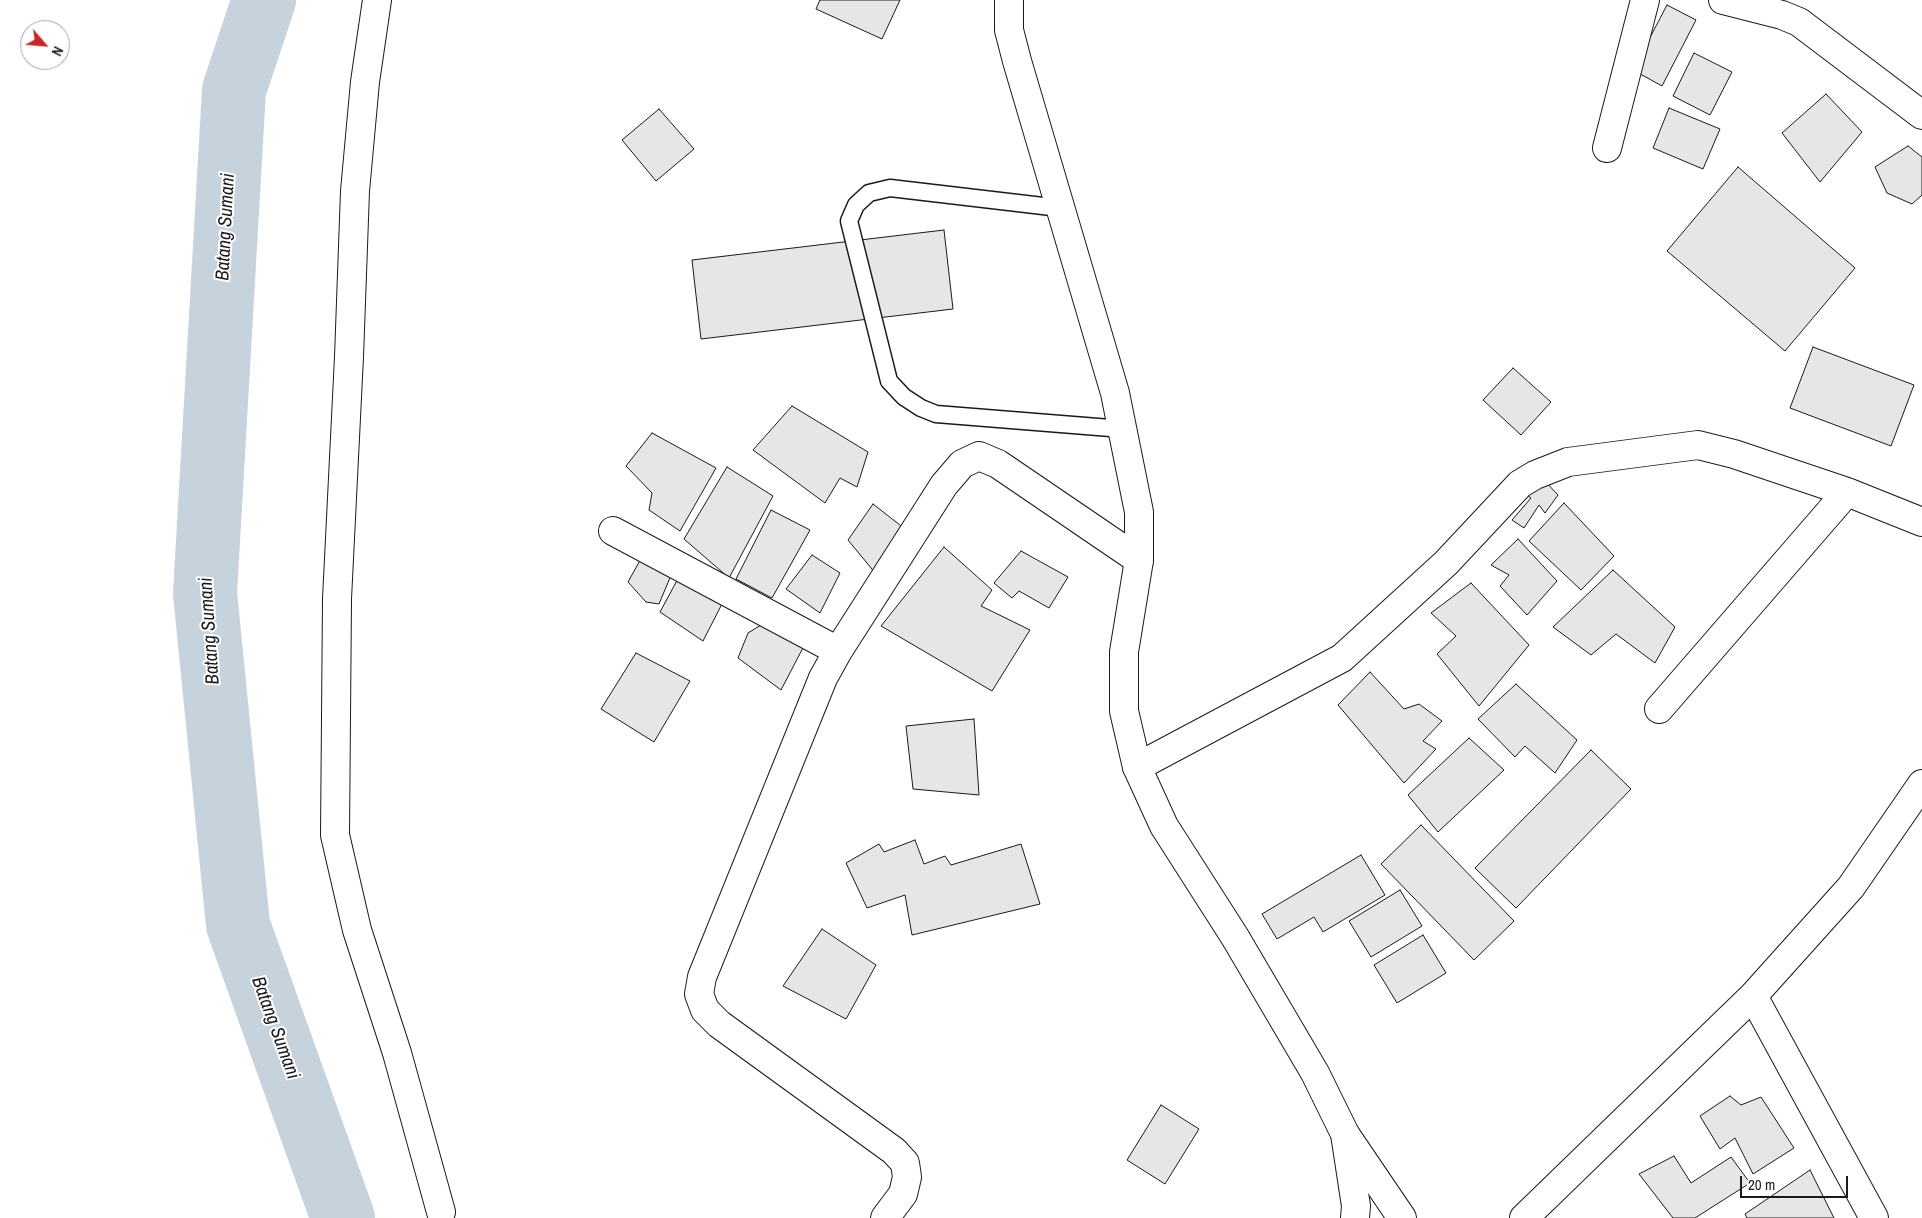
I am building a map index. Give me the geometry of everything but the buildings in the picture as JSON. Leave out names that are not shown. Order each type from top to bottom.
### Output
[{"type":"main road","points":[[377,0],[365,82],[355,192],[337,598],[335,835],[357,930],[397,1053],[441,1212]]},
{"type":"main road","points":[[1009,0],[1009,30],[1115,393],[1139,512],[1139,560],[1124,662],[1124,710],[1137,767],[1164,826],[1235,937],[1315,1073],[1345,1134],[1402,1218]]},
{"type":"main road","points":[[1607,148],[1645,0]]},
{"type":"main road","points":[[1723,0],[1782,15],[1799,22],[1922,116]]},
{"type":"main road","points":[[1137,767],[1342,658],[1446,563],[1520,484],[1548,469],[1568,462],[1698,445],[1728,452],[1847,492],[1922,522]]},
{"type":"main road","points":[[885,1218],[903,1194],[907,1177],[905,1163],[894,1151],[719,1024],[704,1010],[699,994],[702,977],[823,678],[838,650],[944,485],[962,464],[979,456],[998,464],[1139,560]]},
{"type":"main road","points":[[1659,710],[1847,492]]},
{"type":"main road","points":[[613,531],[838,650]]},
{"type":"main road","points":[[1524,1218],[1753,996],[1850,888],[1922,784]]},
{"type":"main road","points":[[1753,996],[1874,1218]]},
{"type":"main road","points":[[1345,1134],[1356,1206],[1355,1218]]},
{"type":"lane","points":[[1060,208],[890,188],[869,194],[856,205],[850,221],[890,381],[904,397],[921,408],[936,414],[1123,428]]},
{"type":"waterway","name":"Batang Sumani","points":[[264,0],[234,90],[205,593],[238,925],[343,1218]]}]
